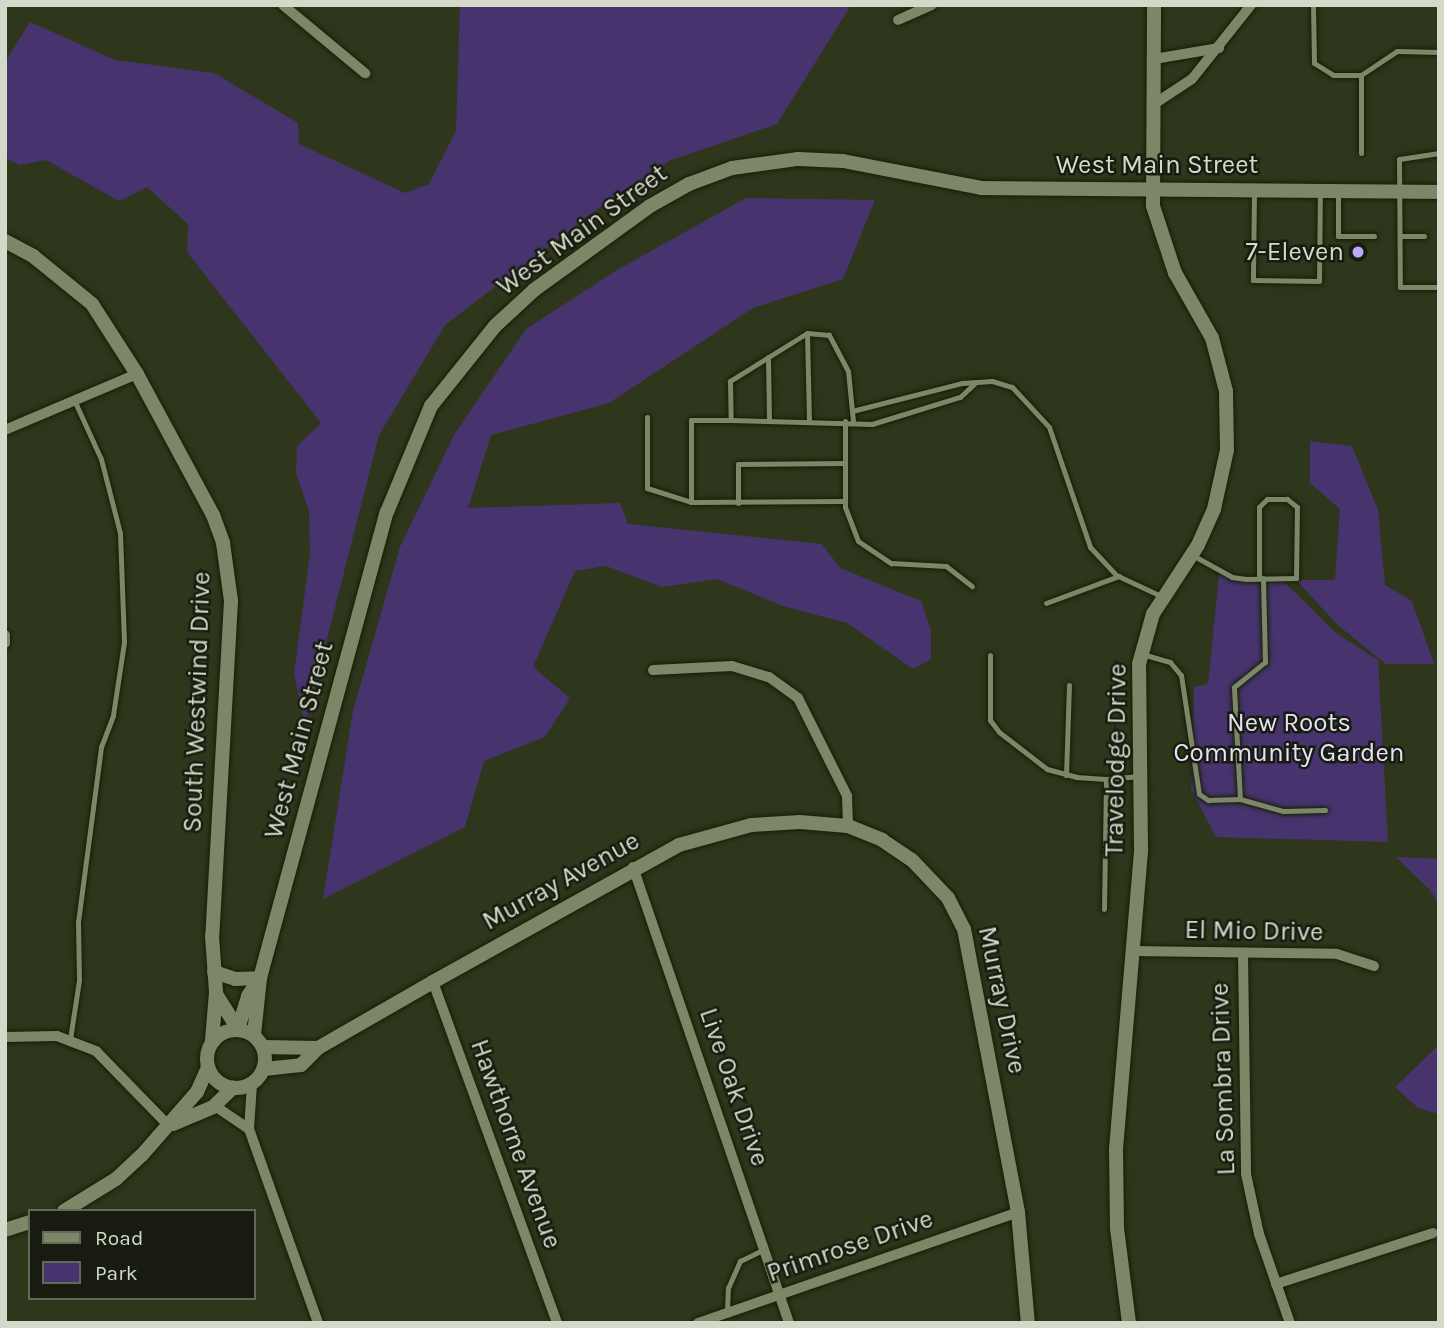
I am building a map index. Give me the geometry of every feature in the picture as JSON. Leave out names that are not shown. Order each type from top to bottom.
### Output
[{"type":"street","points":[[283,5],[365,73]]},
{"type":"street","points":[[898,20],[932,5]]},
{"type":"street","name":"Travelodge Drive","points":[[1129,1323],[1115,1189],[1140,849],[1142,653],[1163,597],[1191,555],[1214,509],[1224,462],[1226,391],[1212,338],[1175,273],[1151,188],[1154,5]]},
{"type":"street","points":[[1154,104],[1192,79],[1251,5]]},
{"type":"street","points":[[1154,59],[1219,48]]},
{"type":"street","name":"West Main Street","points":[[259,1041],[260,978],[398,478],[444,388],[495,326],[534,290],[669,194],[710,175],[754,163],[832,160],[982,188],[1439,192]]},
{"type":"street","name":"South Westwind Drive","points":[[5,241],[33,256],[92,303],[137,374],[213,515],[229,573],[231,601],[212,936],[216,992],[212,1041]]},
{"type":"street","points":[[5,430],[137,374]]},
{"type":"street","points":[[5,635],[5,643]]},
{"type":"street","points":[[653,670],[732,666],[769,677],[798,698],[847,796],[848,826]]},
{"type":"street","name":"Murray Avenue","points":[[264,1069],[301,1065],[318,1048],[632,867],[679,845],[741,827],[800,822],[848,826]]},
{"type":"street","name":"Murray Drive","points":[[848,826],[882,840],[912,860],[937,885],[964,929],[1017,1212],[1028,1323]]},
{"type":"street","name":"Live Oak Drive","points":[[632,867],[789,1323]]},
{"type":"street","name":"El Mio Drive","points":[[1132,951],[1337,954],[1374,966]]},
{"type":"street","name":"La Sombra Drive","points":[[1243,953],[1247,1174],[1276,1284],[1290,1323]]},
{"type":"street","points":[[214,972],[235,979],[260,978]]},
{"type":"street","name":"West Main Street","points":[[238,1030],[248,996],[260,978]]},
{"type":"street","name":"Hawthorne Avenue","points":[[433,982],[557,1323]]},
{"type":"street","name":"South Westwind Drive","points":[[216,992],[238,1030]]},
{"type":"street","points":[[67,1209],[116,1179],[169,1126],[197,1092],[208,1067],[212,1041],[238,1030],[259,1041],[318,1048]]},
{"type":"street","points":[[5,1038],[44,1034],[70,1039],[108,1059],[169,1126]]},
{"type":"street","points":[[259,1041],[264,1069],[252,1084],[249,1129],[318,1323]]},
{"type":"street","points":[[208,1067],[222,1085],[233,1088],[252,1084]]},
{"type":"street","points":[[169,1126],[215,1106],[233,1088]]},
{"type":"street","points":[[215,1106],[249,1129]]},
{"type":"street","name":"Primrose Drive","points":[[698,1323],[1017,1212]]},
{"type":"street","points":[[5,1230],[28,1223]]},
{"type":"street","points":[[1276,1284],[1433,1233]]},
{"type":"lane","points":[[1313,5],[1314,63],[1333,75],[1361,75],[1397,51],[1439,52]]},
{"type":"lane","points":[[1361,75],[1361,153]]},
{"type":"lane","points":[[1439,153],[1399,159],[1400,287],[1439,287]]},
{"type":"lane","points":[[1254,190],[1253,281],[1319,281],[1320,191]]},
{"type":"lane","points":[[1338,191],[1338,236],[1374,236]]},
{"type":"lane","points":[[1400,236],[1424,236]]},
{"type":"lane","points":[[807,334],[809,421]]},
{"type":"lane","points":[[731,420],[730,381],[807,334],[834,339],[848,371],[853,421]]},
{"type":"lane","points":[[768,357],[769,421]]},
{"type":"lane","points":[[852,411],[975,383],[992,381],[1012,387],[1040,414],[1052,435],[1085,537],[1119,576],[1163,597]]},
{"type":"lane","points":[[691,502],[691,420],[853,421],[872,424],[960,397],[975,383]]},
{"type":"lane","points":[[70,1039],[79,980],[78,922],[101,747],[113,715],[124,642],[120,533],[101,459],[75,402]]},
{"type":"lane","points":[[646,417],[647,488],[691,502],[845,501]]},
{"type":"lane","points":[[845,421],[845,501],[853,533],[869,552],[891,563],[946,566],[972,586]]},
{"type":"lane","points":[[738,503],[738,464],[845,463]]},
{"type":"lane","points":[[1191,555],[1231,577],[1261,578],[1297,576],[1297,508],[1287,499],[1268,499],[1259,507],[1261,578],[1265,662],[1234,687],[1240,799]]},
{"type":"lane","points":[[1046,603],[1119,576]]},
{"type":"lane","points":[[1142,653],[1170,662],[1181,675],[1199,794],[1208,800],[1240,799],[1283,811],[1325,810]]},
{"type":"lane","points":[[990,655],[990,720],[1047,769],[1066,775],[1106,779],[1140,776]]},
{"type":"lane","points":[[1066,775],[1069,685]]},
{"type":"lane","points":[[1104,909],[1106,779]]},
{"type":"lane","points":[[727,1312],[727,1288],[740,1261],[765,1249]]},
{"type":"green space","points":[[460,5],[851,5],[777,124],[671,160],[608,201],[445,325],[379,435],[305,725],[294,674],[310,554],[309,511],[296,473],[297,446],[321,423],[187,252],[188,224],[147,187],[119,201],[46,160],[19,165],[5,157],[5,62],[30,22],[115,60],[214,73],[298,123],[299,144],[405,193],[429,184],[456,131]]},
{"type":"green space","points":[[746,198],[875,200],[843,279],[753,308],[609,403],[491,435],[468,508],[620,503],[628,524],[822,544],[840,568],[921,601],[931,630],[931,659],[913,669],[847,623],[783,606],[717,579],[662,587],[606,566],[575,571],[533,667],[570,698],[545,737],[484,761],[465,827],[323,899],[353,711],[400,547],[454,435],[526,329],[617,270]]},
{"type":"green space","points":[[1310,441],[1352,446],[1378,510],[1385,585],[1412,601],[1434,664],[1386,664],[1339,626],[1296,580],[1335,580],[1340,509],[1310,483]]},
{"type":"green space","name":"New Roots Community Garden","points":[[1219,575],[1278,576],[1336,633],[1378,660],[1388,842],[1216,837],[1191,789],[1194,687],[1208,684]]},
{"type":"green space","points":[[1396,857],[1439,859],[1439,904],[1430,890]]},
{"type":"green space","points":[[1439,1045],[1439,1114],[1418,1108],[1395,1087]]},
{"type":"place","name":"7-Eleven","points":[[1358,252]]}]
